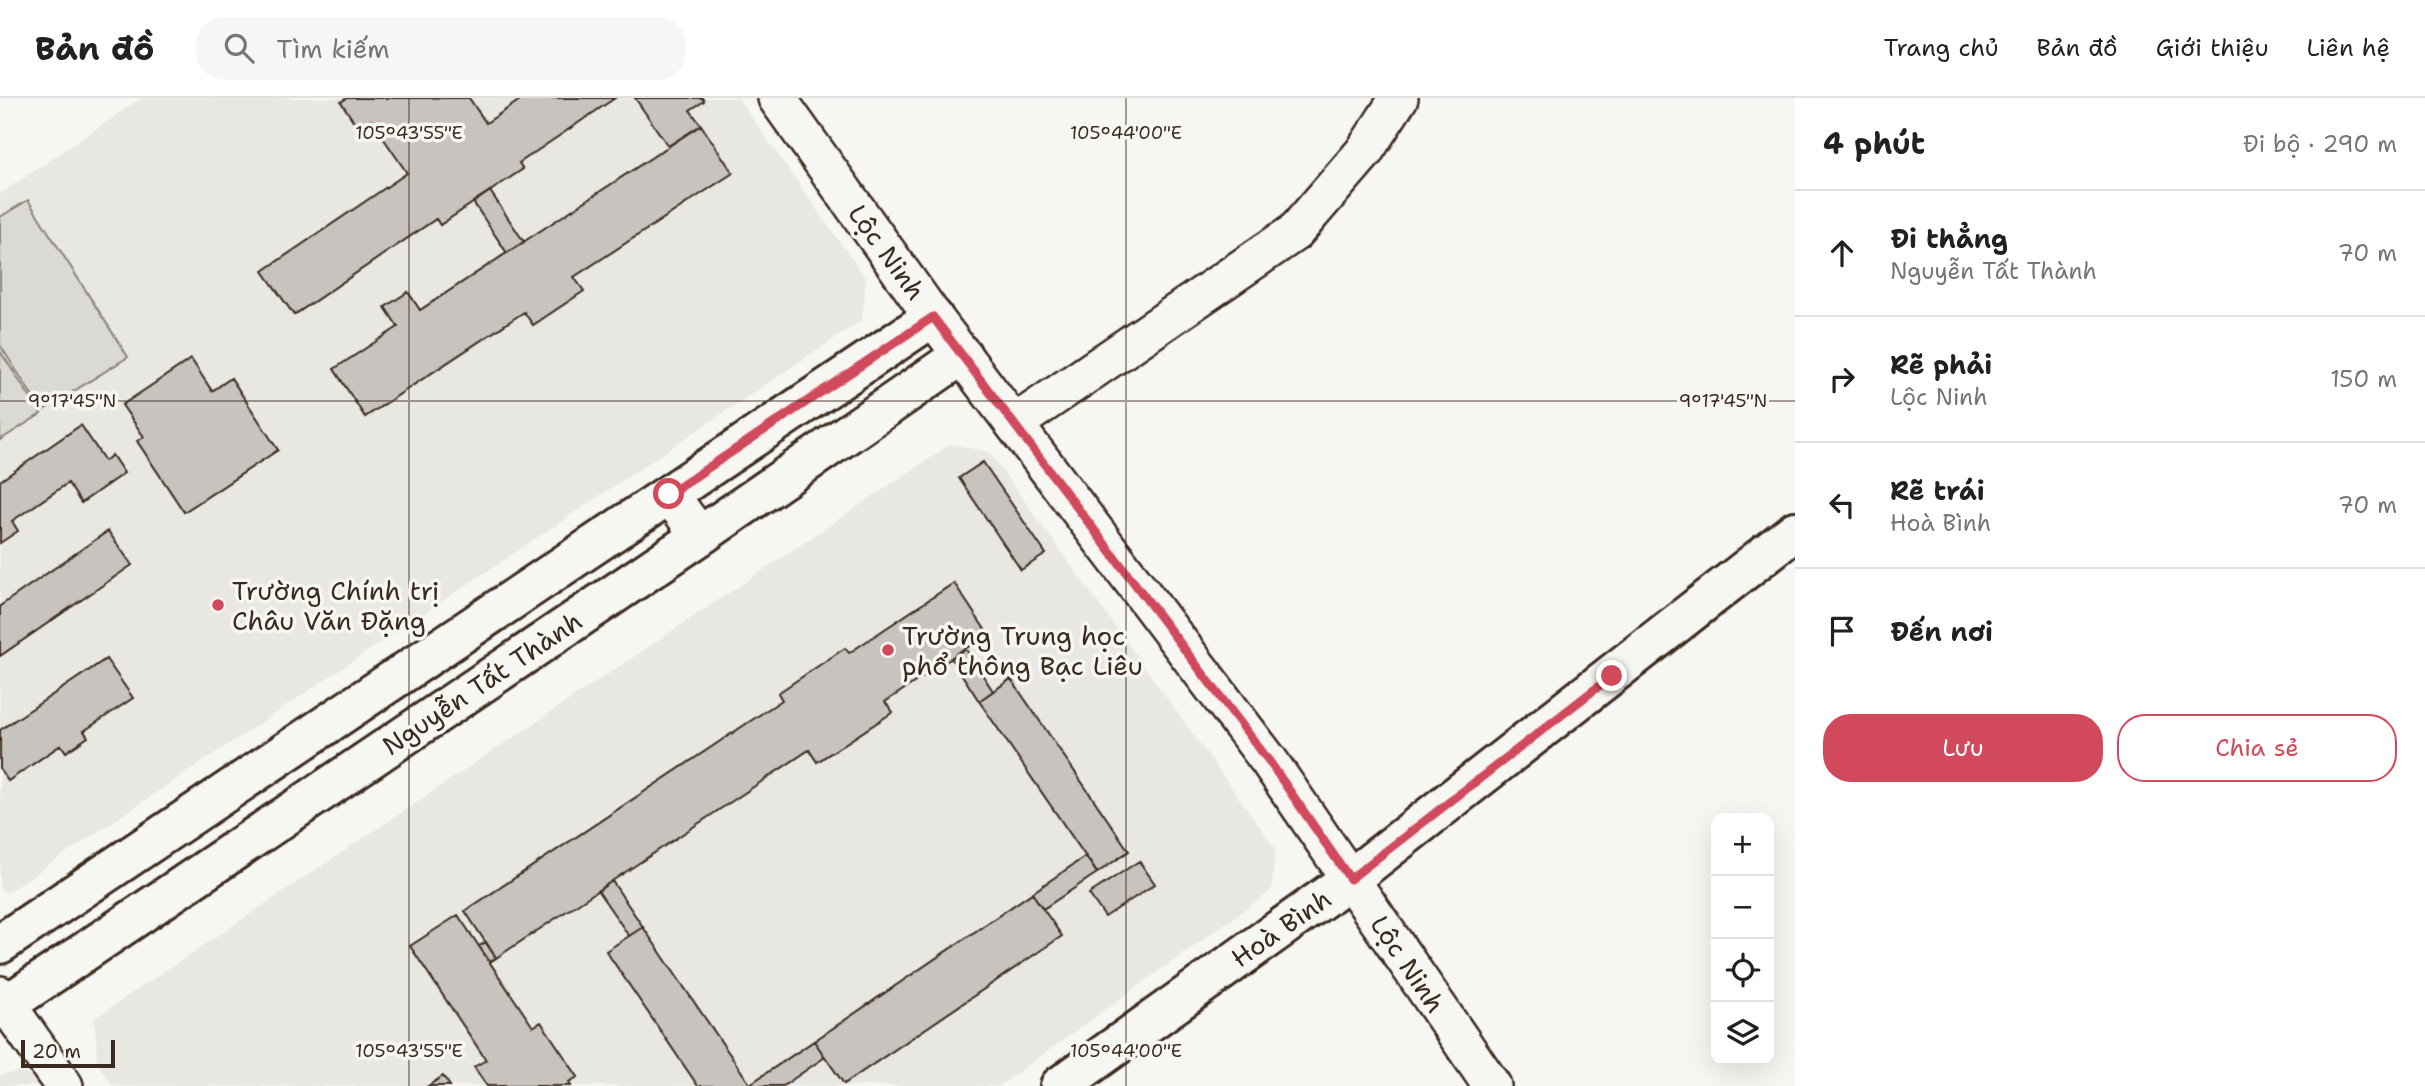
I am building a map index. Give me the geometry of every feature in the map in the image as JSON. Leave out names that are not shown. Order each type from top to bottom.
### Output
[{"type":"street","name":"Lộc Ninh","points":[[776,98],[933,317],[1269,761],[1492,1086]]},
{"type":"street","points":[[1014,424],[1295,232],[1364,152],[1399,98]]},
{"type":"street","name":"Nguyễn Tất Thành","points":[[0,944],[933,317]]},
{"type":"street","name":"Nguyễn Tất Thành","points":[[2,1003],[700,536],[962,355]]},
{"type":"street","points":[[669,494],[700,536]]},
{"type":"street","name":"Hoà Bình","points":[[1060,1086],[1350,879],[1795,531]]},
{"type":"street","points":[[2,1003],[64,1086]]},
{"type":"shaded area","name":"Trường Chính trị Châu Văn Đặng","points":[[142,98],[738,98],[866,279],[862,320],[8,892],[0,890],[0,194]]},
{"type":"shaded area","points":[[28,200],[128,357],[42,411],[0,345],[0,217]]},
{"type":"shaded area","points":[[0,351],[41,414],[0,440]]},
{"type":"shaded area","name":"Trường Trung học phổ thông Bạc Liêu","points":[[951,444],[989,452],[1275,848],[1272,890],[999,1086],[113,1086],[97,1063],[95,1018]]},
{"type":"shaded area","points":[[19,1072],[49,1082],[52,1086],[0,1086],[0,1075]]},
{"type":"building","points":[[347,98],[469,98],[486,123],[523,98],[615,98],[519,163],[523,169],[440,225],[436,219],[294,315],[263,271],[407,173],[371,120],[358,128],[341,102]]},
{"type":"building","points":[[635,98],[702,98],[704,101],[690,110],[701,125],[668,146]]},
{"type":"building","points":[[701,125],[733,173],[574,277],[584,291],[533,325],[524,312],[365,417],[334,369],[398,327],[385,307],[408,292],[420,310]]},
{"type":"building","points":[[490,191],[524,242],[507,253],[473,202]]},
{"type":"building","points":[[191,359],[212,391],[231,378],[278,450],[184,512],[137,441],[144,437],[122,405]]},
{"type":"building","points":[[81,425],[105,461],[112,455],[124,473],[81,503],[68,483],[12,521],[18,531],[0,543],[0,481]]},
{"type":"building","points":[[983,462],[1046,554],[1021,570],[959,478]]},
{"type":"building","points":[[108,531],[132,565],[0,656],[0,606]]},
{"type":"building","points":[[954,583],[988,634],[885,702],[893,712],[817,762],[809,750],[496,958],[465,911],[782,700],[778,693],[845,648],[849,653]]},
{"type":"building","points":[[965,648],[993,691],[979,701],[951,658]]},
{"type":"building","points":[[106,659],[133,698],[84,731],[88,737],[66,752],[61,745],[8,781],[0,769],[0,730]]},
{"type":"building","points":[[1011,679],[1129,851],[1097,873],[979,701]]},
{"type":"building","points":[[1086,856],[1097,873],[1043,909],[1032,893]]},
{"type":"building","points":[[1139,861],[1155,884],[1105,917],[1089,894]]},
{"type":"building","points":[[612,881],[643,927],[629,936],[598,891]]},
{"type":"building","points":[[1032,893],[1062,936],[844,1084],[814,1041]]},
{"type":"building","points":[[458,915],[533,1027],[541,1022],[578,1077],[569,1082],[571,1086],[487,1086],[474,1067],[486,1060],[410,946]]},
{"type":"building","points":[[643,927],[751,1086],[698,1086],[606,951]]},
{"type":"building","points":[[486,942],[496,958],[490,962],[479,946]]},
{"type":"building","points":[[814,1041],[825,1057],[783,1086],[751,1086],[750,1084]]},
{"type":"building","points":[[443,1076],[450,1086],[428,1086]]},
{"type":"place","name":"Trường Chính trị Châu Văn Đặng","points":[[218,605]]},
{"type":"place","name":"Trường Trung học phổ thông Bạc Liêu","points":[[888,650]]},
{"type":"route","points":[[669,494],[933,317],[1269,761],[1350,879],[1612,676]]}]
